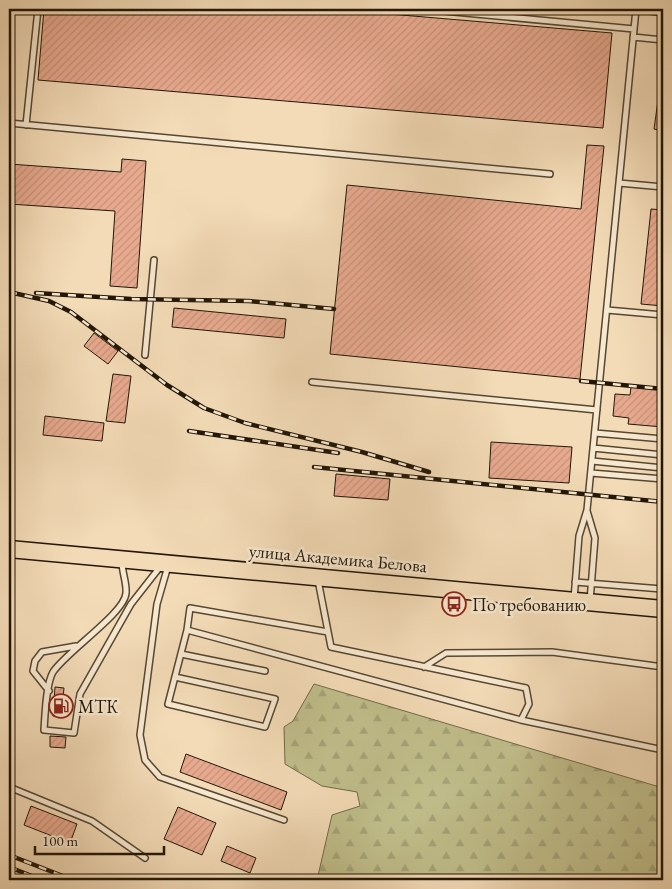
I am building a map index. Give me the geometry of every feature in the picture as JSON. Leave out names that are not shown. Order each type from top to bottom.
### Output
[{"type":"main road","name":"улица Академика Белова","points":[[9,549],[317,576],[573,602],[661,608]]},
{"type":"lane","points":[[26,125],[38,9]]},
{"type":"lane","points":[[422,9],[634,29]]},
{"type":"lane","points":[[573,602],[579,536],[587,510],[591,473],[636,9]]},
{"type":"lane","points":[[633,37],[663,40]]},
{"type":"lane","points":[[9,123],[550,174]]},
{"type":"lane","points":[[619,183],[663,187]]},
{"type":"lane","points":[[145,355],[154,260]]},
{"type":"lane","points":[[607,310],[663,315]]},
{"type":"lane","points":[[312,382],[597,410]]},
{"type":"lane","points":[[594,433],[663,438]]},
{"type":"lane","points":[[593,448],[663,455]]},
{"type":"lane","points":[[592,461],[663,468]]},
{"type":"lane","points":[[591,473],[663,480]]},
{"type":"lane","points":[[587,510],[595,538],[590,603]]},
{"type":"lane","points":[[122,559],[126,592],[124,601],[115,613],[77,646],[52,674],[44,730],[74,733],[80,694],[130,604],[166,563]]},
{"type":"lane","points":[[166,563],[157,604],[142,716],[140,735],[145,760],[160,777],[284,820]]},
{"type":"lane","points":[[317,576],[330,647],[526,688],[529,704],[521,720]]},
{"type":"lane","points":[[661,608],[663,577]]},
{"type":"lane","points":[[575,582],[662,589]]},
{"type":"lane","points":[[175,677],[275,699],[265,727],[168,704],[187,630],[190,608],[328,632]]},
{"type":"lane","points":[[187,630],[521,720],[663,750]]},
{"type":"lane","points":[[49,691],[33,671],[35,661],[42,652],[77,646]]},
{"type":"lane","points":[[424,666],[446,653],[552,652],[663,667]]},
{"type":"lane","points":[[181,654],[265,671]]},
{"type":"lane","points":[[9,787],[92,821],[145,858]]},
{"type":"green space","points":[[314,684],[663,788],[663,880],[317,880],[332,815],[360,806],[357,792],[322,786],[285,764],[284,727],[293,721]]},
{"type":"building","points":[[44,9],[331,9],[612,33],[603,128],[38,80]]},
{"type":"building","points":[[659,93],[663,93],[663,131],[654,129]]},
{"type":"building","points":[[587,145],[604,146],[580,379],[330,354],[347,185],[581,209]]},
{"type":"building","points":[[122,159],[146,161],[137,288],[110,286],[115,211],[9,204],[9,164],[121,172]]},
{"type":"building","points":[[651,209],[663,210],[663,306],[641,304]]},
{"type":"building","points":[[174,308],[286,319],[284,338],[172,327]]},
{"type":"building","points":[[94,333],[118,351],[108,364],[84,346]]},
{"type":"building","points":[[113,374],[131,376],[125,423],[106,421]]},
{"type":"building","points":[[631,387],[663,390],[663,427],[628,424],[629,418],[613,416],[615,394],[630,395]]},
{"type":"building","points":[[45,416],[104,423],[102,441],[43,435]]},
{"type":"building","points":[[491,442],[572,447],[569,483],[489,478]]},
{"type":"building","points":[[336,474],[390,479],[388,500],[334,496]]},
{"type":"building","points":[[55,687],[64,688],[61,717],[53,716]]},
{"type":"building","points":[[50,736],[66,737],[65,748],[50,747]]},
{"type":"building","points":[[186,754],[287,792],[281,810],[180,772]]},
{"type":"building","points":[[31,806],[77,824],[70,843],[24,825]]},
{"type":"building","points":[[178,807],[216,823],[202,855],[164,839]]},
{"type":"building","points":[[227,846],[256,858],[250,873],[221,861]]},
{"type":"railway","points":[[603,9],[663,14]]},
{"type":"railway","points":[[9,292],[49,301],[71,312],[167,385],[204,408],[245,423],[362,452],[429,472]]},
{"type":"railway","points":[[36,293],[131,299],[249,301],[334,309]]},
{"type":"railway","points":[[581,381],[663,389]]},
{"type":"railway","points":[[189,431],[338,453]]},
{"type":"railway","points":[[314,467],[663,502]]},
{"type":"railway","points":[[9,855],[73,880]]},
{"type":"railway","points":[[9,867],[42,880]]},
{"type":"place","name":"По требованию","points":[[454,604]]},
{"type":"place","name":"МТК","points":[[61,706]]}]
